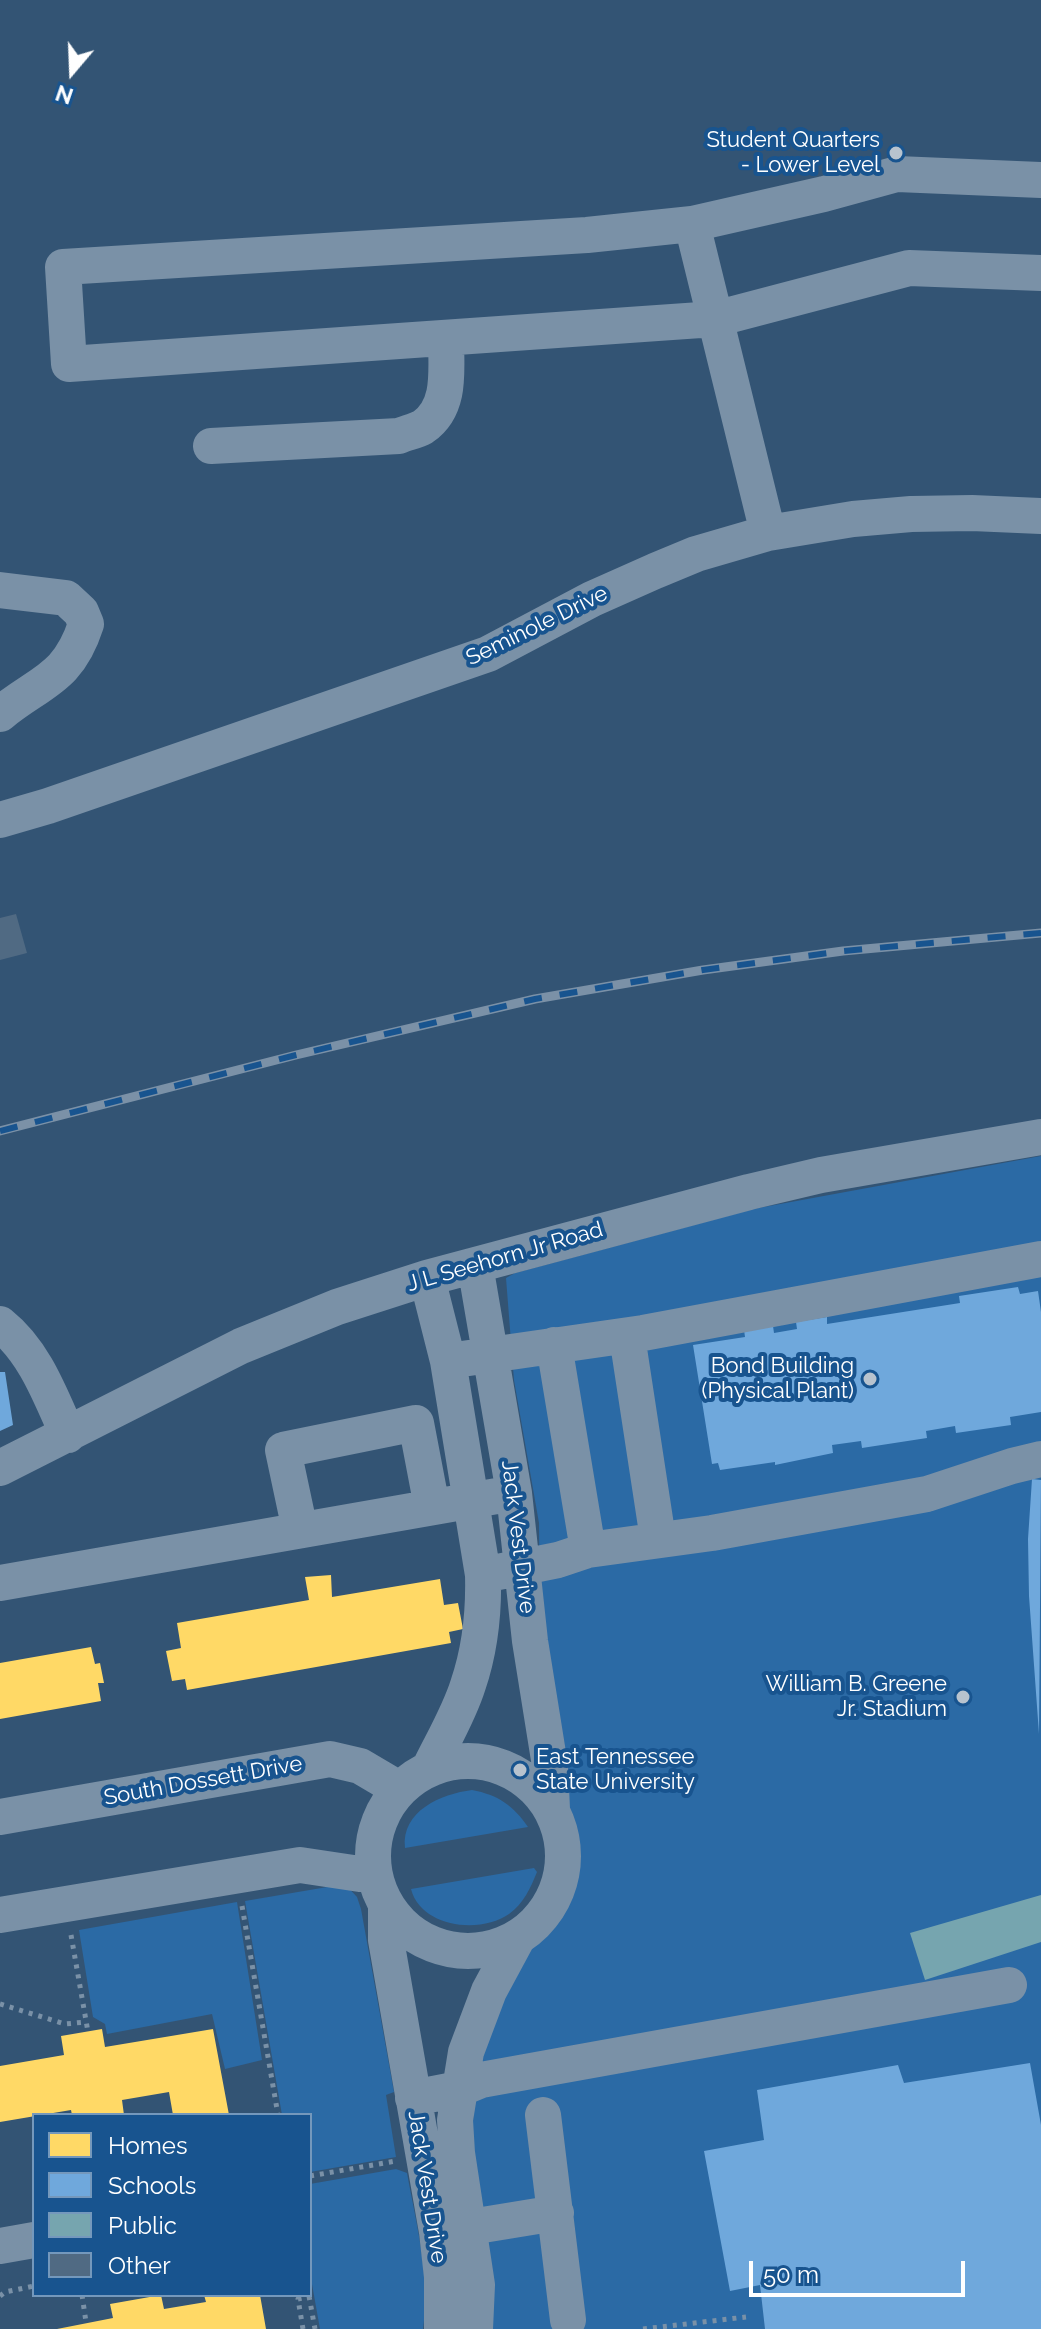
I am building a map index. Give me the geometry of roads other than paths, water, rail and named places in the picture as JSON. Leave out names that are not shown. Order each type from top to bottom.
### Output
[{"type":"street","points":[[1041,180],[897,174],[692,224],[587,235],[63,267],[69,364],[715,319],[909,268],[1041,273]]},
{"type":"street","points":[[692,224],[768,533]]},
{"type":"street","points":[[211,446],[399,436],[422,427],[441,403],[446,386],[446,339]]},
{"type":"street","name":"Seminole Drive","points":[[0,820],[488,654],[592,599],[696,554],[768,533],[853,519],[972,513],[1040,516]]},
{"type":"street","points":[[1040,516],[1041,525]]},
{"type":"street","points":[[0,590],[66,598],[81,612],[86,624],[80,642],[58,673],[41,688],[15,701],[0,714]]},
{"type":"street","name":"J L Seehorn Jr Road","points":[[0,1468],[241,1346],[337,1307],[427,1278],[631,1222],[821,1175],[1041,1137]]},
{"type":"street","points":[[448,1361],[627,1336],[1041,1259]]},
{"type":"street","name":"Jack Vest Drive","points":[[475,1265],[514,1493],[530,1641],[550,1766],[552,1809]]},
{"type":"street","name":"Jack Vest Drive","points":[[427,1278],[448,1361],[483,1575],[482,1623],[468,1686],[429,1769]]},
{"type":"street","points":[[0,1324],[26,1350],[68,1435]]},
{"type":"street","points":[[627,1336],[658,1539]]},
{"type":"street","points":[[554,1345],[588,1550]]},
{"type":"street","points":[[300,1530],[283,1450],[416,1423],[432,1507]]},
{"type":"street","points":[[483,1575],[588,1550],[712,1533],[927,1494],[1041,1459]]},
{"type":"street","points":[[0,1583],[514,1493]]},
{"type":"street","name":"South Dossett Drive","points":[[0,1817],[330,1759],[360,1766],[399,1789]]},
{"type":"street","points":[[475,1760],[498,1765],[520,1775],[538,1790],[552,1809],[562,1841],[564,1870],[555,1899],[536,1924],[517,1939],[483,1951],[455,1951],[428,1942],[404,1926],[386,1904],[375,1872],[374,1838],[383,1812],[399,1789],[429,1769],[451,1762],[475,1760]]},
{"type":"street","points":[[0,1915],[300,1865],[360,1874]]},
{"type":"street","name":"Jack Vest Drive","points":[[386,1904],[386,1940],[413,2098],[453,2230],[477,2285],[475,2329]]},
{"type":"street","name":"Jack Vest Drive","points":[[442,2329],[442,2277],[453,2230],[457,2153],[455,2120],[466,2052],[489,1991],[517,1939]]},
{"type":"street","points":[[413,2098],[459,2089],[481,2080],[1009,1985]]},
{"type":"street","points":[[543,2115],[568,2320]]},
{"type":"street","points":[[453,2230],[556,2213]]},
{"type":"street","points":[[0,2246],[32,2240]]},
{"type":"railway","points":[[0,1131],[296,1055],[535,999],[703,970],[843,951],[1041,933]]},
{"type":"place","name":"Student Quarters - Lower Level","points":[[896,153]]},
{"type":"place","name":"Bond Building (Physical Plant)","points":[[870,1379]]},
{"type":"place","name":"William B. Greene Jr. Stadium","points":[[963,1697]]},
{"type":"place","name":"East Tennessee State University","points":[[520,1770]]}]
